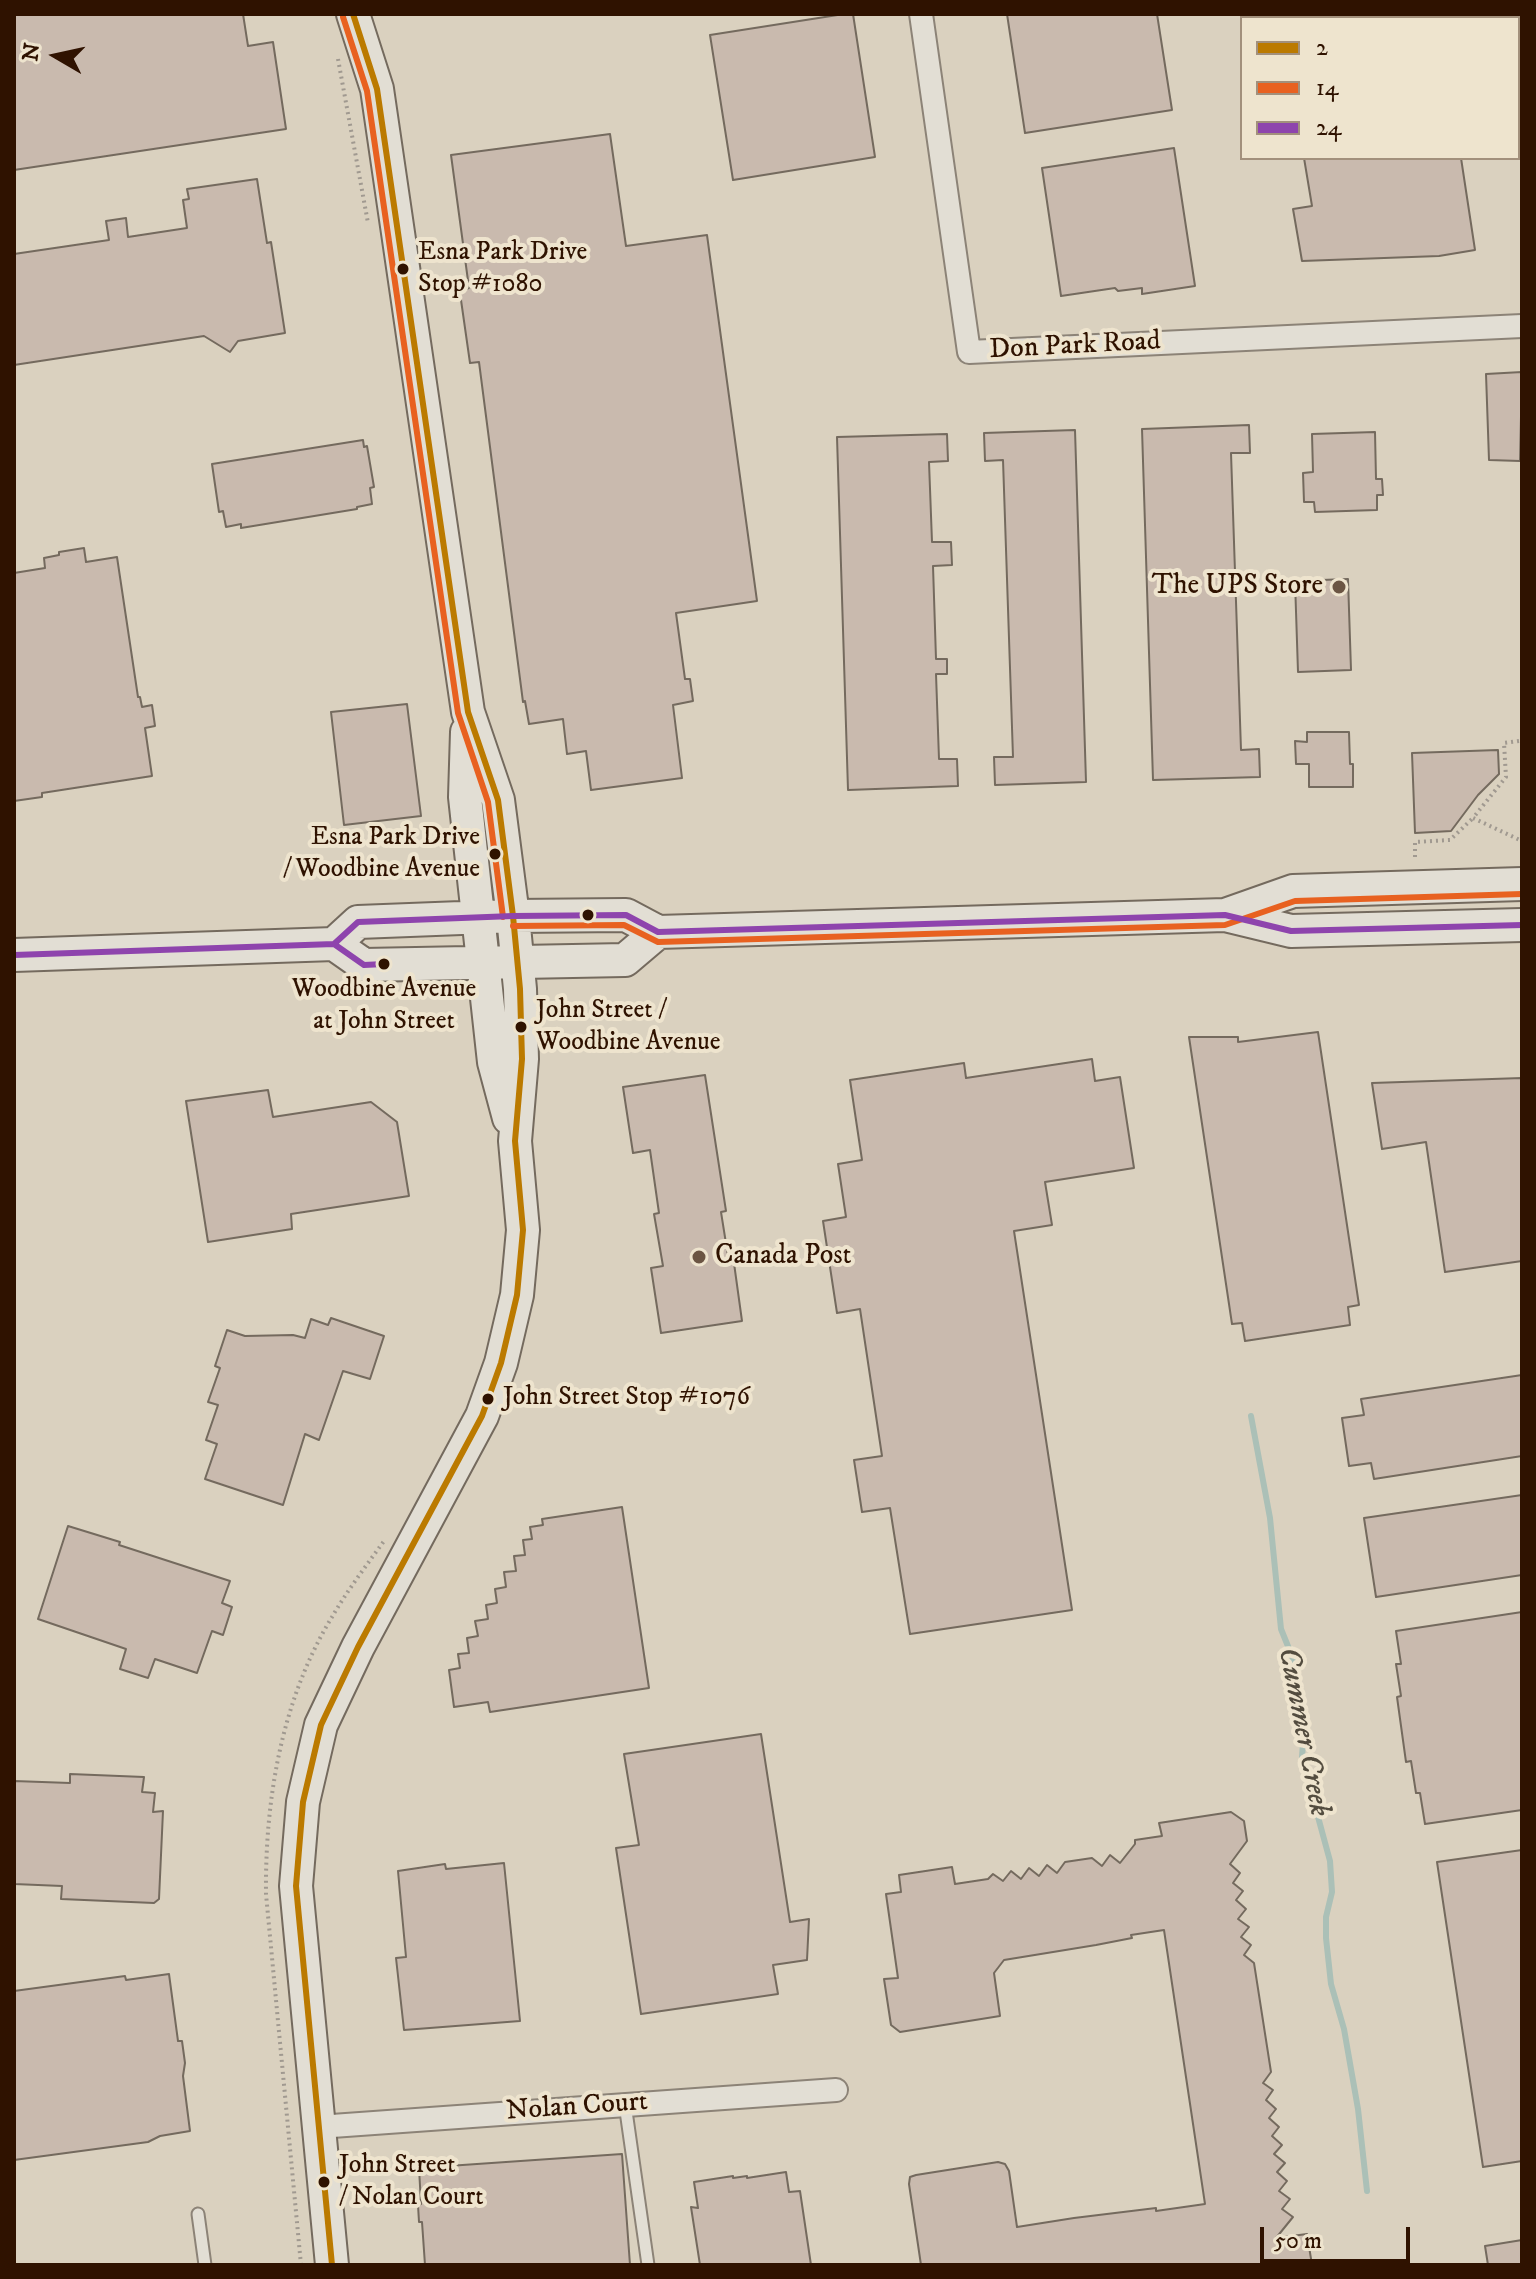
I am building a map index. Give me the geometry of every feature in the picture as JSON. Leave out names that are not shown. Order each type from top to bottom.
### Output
[{"type":"main road","points":[[332,2265],[296,1886],[303,1802],[321,1725],[358,1647],[482,1416],[501,1363],[517,1295],[523,1230],[515,1141],[494,1062],[465,797],[468,712],[377,89],[353,14]]},
{"type":"main road","points":[[468,712],[498,800],[513,916],[522,1059],[515,1141]]},
{"type":"main road","points":[[1225,915],[1293,891],[1522,884]]},
{"type":"main road","points":[[334,944],[358,922],[513,916],[626,915],[658,932],[1225,915],[1291,931],[1522,925]]},
{"type":"main road","points":[[14,955],[334,944],[364,965],[625,960],[658,932]]},
{"type":"street","name":"Don Park Road","points":[[921,14],[969,352],[1522,326]]},
{"type":"street","name":"Nolan Court","points":[[318,2127],[836,2090]]},
{"type":"lane","points":[[625,2104],[648,2265]]},
{"type":"lane","points":[[198,2214],[205,2265]]},
{"type":"path","points":[[1415,857],[1415,842],[1450,840],[1473,818],[1506,777],[1504,743],[1519,741]]},
{"type":"path","points":[[1473,818],[1522,841]]},
{"type":"building","points":[[14,14],[243,14],[248,46],[273,42],[286,129],[14,170]]},
{"type":"building","points":[[853,14],[875,157],[733,180],[710,35]]},
{"type":"building","points":[[1007,14],[1157,14],[1172,110],[1025,133]]},
{"type":"building","points":[[610,134],[626,246],[707,235],[757,601],[676,613],[685,679],[690,679],[693,701],[673,705],[682,778],[591,790],[586,751],[567,754],[563,719],[529,724],[523,702],[479,362],[470,363],[460,293],[469,288],[451,155]]},
{"type":"building","points":[[1174,148],[1195,286],[1142,294],[1142,288],[1118,291],[1115,288],[1061,296],[1042,168]]},
{"type":"building","points":[[1304,160],[1461,160],[1475,250],[1439,256],[1302,261],[1293,209],[1312,206]]},
{"type":"building","points":[[257,179],[267,243],[271,242],[285,333],[238,341],[230,352],[204,336],[14,365],[14,254],[109,240],[106,221],[126,218],[128,237],[187,228],[183,200],[189,199],[187,189]]},
{"type":"building","points":[[1522,372],[1520,461],[1489,460],[1486,374]]},
{"type":"building","points":[[1249,425],[1250,453],[1231,453],[1241,750],[1259,749],[1260,777],[1153,780],[1142,429]]},
{"type":"building","points":[[1075,430],[1086,782],[995,785],[994,757],[1013,757],[1003,460],[985,461],[984,433]]},
{"type":"building","points":[[1375,432],[1376,479],[1382,479],[1383,495],[1377,495],[1377,510],[1315,512],[1314,502],[1304,502],[1303,473],[1313,472],[1312,434]]},
{"type":"building","points":[[947,434],[948,461],[929,462],[932,542],[951,542],[952,565],[933,566],[936,659],[947,659],[947,674],[936,674],[939,759],[957,759],[958,786],[848,790],[837,437]]},
{"type":"building","points":[[363,440],[364,447],[367,446],[374,487],[370,488],[372,504],[241,528],[241,524],[226,527],[223,511],[219,512],[212,464]]},
{"type":"building","points":[[84,548],[86,562],[117,557],[138,697],[142,707],[152,705],[155,726],[145,728],[152,776],[42,793],[42,797],[14,801],[14,573],[45,568],[44,558]]},
{"type":"building","points":[[1348,579],[1351,670],[1298,672],[1295,581]]},
{"type":"building","points":[[407,704],[421,816],[344,825],[331,712]]},
{"type":"building","points":[[1307,732],[1349,732],[1353,787],[1309,787],[1309,764],[1296,764],[1295,741],[1307,742]]},
{"type":"building","points":[[1498,750],[1499,774],[1478,795],[1451,831],[1415,833],[1412,753]]},
{"type":"building","points":[[1318,1032],[1359,1305],[1348,1307],[1350,1325],[1245,1341],[1242,1323],[1232,1324],[1189,1037],[1238,1037],[1238,1042]]},
{"type":"building","points":[[1092,1059],[1095,1081],[1120,1077],[1134,1168],[1045,1182],[1052,1225],[1014,1231],[1072,1610],[910,1634],[890,1508],[862,1512],[854,1460],[882,1456],[860,1309],[837,1313],[823,1221],[846,1217],[838,1164],[862,1160],[850,1080],[964,1063],[966,1078]]},
{"type":"building","points":[[705,1075],[726,1211],[721,1212],[728,1256],[733,1256],[742,1321],[661,1333],[651,1268],[663,1266],[654,1214],[659,1213],[650,1150],[633,1153],[623,1087]]},
{"type":"building","points":[[1522,1078],[1522,1261],[1445,1272],[1426,1142],[1382,1149],[1372,1083]]},
{"type":"building","points":[[268,1090],[273,1117],[371,1102],[397,1122],[409,1196],[291,1214],[292,1229],[208,1242],[186,1101]]},
{"type":"building","points":[[331,1318],[384,1336],[370,1379],[343,1371],[319,1440],[305,1434],[283,1505],[205,1479],[217,1444],[206,1440],[218,1405],[208,1402],[220,1368],[215,1366],[227,1330],[245,1336],[293,1335],[305,1338],[311,1319],[328,1325]]},
{"type":"building","points":[[1522,1375],[1522,1456],[1374,1479],[1371,1463],[1349,1466],[1342,1418],[1364,1415],[1361,1399]]},
{"type":"building","points":[[1522,1495],[1522,1575],[1376,1597],[1364,1518]]},
{"type":"building","points":[[622,1507],[649,1688],[490,1712],[488,1702],[454,1707],[449,1670],[460,1668],[458,1654],[469,1653],[467,1638],[478,1636],[475,1621],[488,1619],[486,1605],[497,1603],[495,1589],[506,1587],[504,1572],[516,1571],[514,1556],[525,1555],[523,1540],[532,1539],[530,1527],[543,1525],[542,1519]]},
{"type":"building","points":[[68,1526],[230,1581],[222,1603],[232,1607],[223,1635],[212,1631],[197,1673],[155,1659],[148,1678],[120,1669],[126,1649],[38,1619]]},
{"type":"building","points":[[1522,1612],[1522,1810],[1425,1824],[1411,1761],[1406,1762],[1397,1697],[1401,1696],[1396,1664],[1401,1664],[1396,1631]]},
{"type":"building","points":[[761,1734],[790,1922],[809,1919],[807,1960],[773,1965],[778,1994],[641,2014],[616,1848],[639,1845],[624,1754]]},
{"type":"building","points":[[70,1774],[144,1777],[142,1792],[155,1793],[153,1812],[163,1811],[159,1899],[154,1903],[61,1899],[62,1886],[14,1884],[14,1781],[70,1783]]},
{"type":"building","points":[[1231,1812],[1244,1821],[1247,1841],[1230,1864],[1240,1873],[1233,1883],[1243,1891],[1236,1900],[1246,1909],[1238,1919],[1249,1927],[1241,1937],[1251,1945],[1244,1955],[1254,1963],[1271,2072],[1263,2083],[1273,2090],[1266,2100],[1276,2109],[1269,2118],[1279,2127],[1272,2136],[1282,2145],[1274,2154],[1285,2163],[1277,2172],[1287,2181],[1279,2191],[1290,2199],[1282,2209],[1293,2217],[1276,2238],[1307,2234],[1312,2265],[921,2265],[909,2184],[910,2177],[916,2175],[998,2162],[1005,2164],[1009,2171],[1017,2227],[1205,2204],[1164,1930],[1004,1960],[994,1973],[1000,2016],[900,2032],[891,2025],[884,1979],[898,1978],[886,1894],[901,1892],[899,1875],[952,1867],[955,1884],[988,1879],[993,1874],[1003,1881],[1011,1871],[1021,1879],[1029,1868],[1039,1876],[1047,1865],[1057,1873],[1065,1862],[1092,1858],[1102,1866],[1110,1855],[1120,1863],[1135,1840],[1162,1836],[1159,1823]]},
{"type":"building","points":[[1522,1850],[1522,2161],[1483,2167],[1437,1862]]},
{"type":"building","points":[[504,1863],[520,2021],[404,2030],[396,1958],[406,1957],[398,1871],[445,1864],[446,1869]]},
{"type":"building","points":[[169,1974],[178,2041],[182,2041],[185,2063],[183,2076],[190,2131],[160,2136],[148,2142],[14,2160],[14,1991],[125,1976],[126,1980]]},
{"type":"building","points":[[622,2154],[630,2265],[425,2265],[422,2222],[419,2222],[419,2168]]},
{"type":"building","points":[[786,2172],[789,2192],[800,2191],[811,2265],[700,2265],[691,2207],[698,2208],[694,2182]]},
{"type":"building","points":[[1522,2240],[1522,2265],[1488,2265],[1485,2246]]},
{"type":"waterway","name":"Cummer Creek","points":[[1251,1416],[1270,1518],[1281,1629],[1296,1666],[1304,1727],[1302,1758],[1330,1861],[1332,1892],[1326,1917],[1326,1938],[1331,1984],[1344,2029],[1358,2109],[1367,2191]]},
{"type":"transit line","name":"2","points":[[332,2265],[296,1886],[303,1802],[321,1725],[358,1647],[482,1416],[501,1363],[517,1295],[523,1230],[515,1141],[522,1059],[520,989],[498,800],[468,712],[377,89],[353,14]]},
{"type":"transit line","name":"14","points":[[343,17],[367,91],[458,713],[488,802],[503,917]]},
{"type":"transit line","name":"14","points":[[513,926],[624,925],[658,942],[1225,925],[1295,901],[1522,894]]},
{"type":"transit line","name":"24","points":[[334,944],[358,922],[513,916],[626,915],[658,932],[1225,915],[1291,931],[1522,925]]},
{"type":"transit line","name":"24","points":[[14,955],[334,944],[364,965],[384,964]]},
{"type":"place","name":"Esna Park Drive Stop #1080","points":[[403,269]]},
{"type":"place","name":"The UPS Store","points":[[1339,587]]},
{"type":"place","name":"Esna Park Drive / Woodbine Avenue","points":[[495,854]]},
{"type":"place","name":"Woodbine Avenue at John Street","points":[[384,964]]},
{"type":"place","name":"John Street / Woodbine Avenue","points":[[521,1027]]},
{"type":"place","name":"Canada Post","points":[[699,1257]]},
{"type":"place","name":"John Street Stop #1076","points":[[488,1399]]},
{"type":"place","name":"John Street / Nolan Court","points":[[324,2182]]}]
